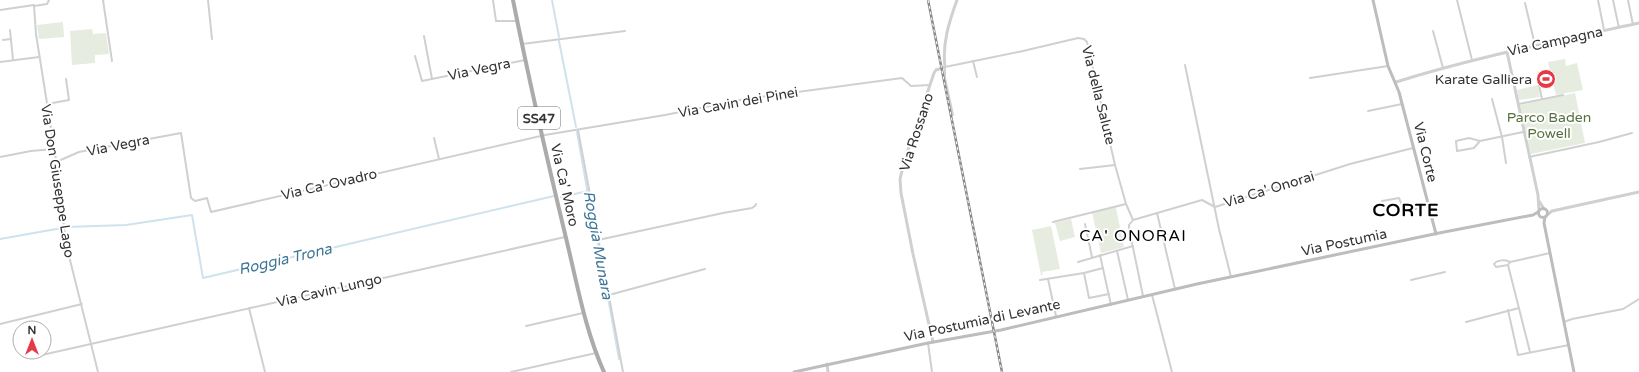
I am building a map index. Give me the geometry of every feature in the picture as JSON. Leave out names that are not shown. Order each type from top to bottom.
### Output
[{"type":"main road","name":"Via Ca' Moro","points":[[513,0],[566,236]]},
{"type":"main road","name":"Via Corte","points":[[1373,0],[1388,66],[1396,82],[1403,104],[1436,234]]},
{"type":"main road","name":"Via Postumia","points":[[1277,267],[1533,215],[1545,209]]},
{"type":"main road","points":[[1544,223],[1546,216],[1545,209]]},
{"type":"main road","points":[[1538,212],[1544,223],[1574,372]]},
{"type":"main road","name":"Via Postumia","points":[[1533,215],[1540,217],[1546,216]]},
{"type":"main road","name":"SS47","points":[[566,236],[596,353],[604,372]]},
{"type":"main road","name":"Via Postumia di Levante","points":[[794,372],[928,343],[1001,330],[1056,316],[1277,267]]},
{"type":"street","points":[[0,10],[47,4],[50,0]]},
{"type":"street","points":[[103,0],[112,61]]},
{"type":"street","points":[[208,0],[212,39]]},
{"type":"street","points":[[493,0],[496,21],[517,21]]},
{"type":"street","points":[[953,115],[945,78],[944,49],[951,15],[957,0]]},
{"type":"street","points":[[1457,0],[1472,60]]},
{"type":"street","points":[[1598,0],[1604,30]]},
{"type":"street","points":[[1613,0],[1619,28]]},
{"type":"street","points":[[1628,0],[1633,25]]},
{"type":"street","points":[[1525,3],[1535,45]]},
{"type":"street","name":"Via Don Giuseppe Lago","points":[[35,5],[33,8],[33,14],[56,162],[66,244],[98,372]]},
{"type":"street","name":"Via Campagna","points":[[1396,82],[1472,60],[1639,23]]},
{"type":"street","points":[[10,30],[14,60]]},
{"type":"street","points":[[522,44],[625,31]]},
{"type":"street","points":[[1433,31],[1443,68]]},
{"type":"street","name":"Via Vegra","points":[[424,36],[432,79]]},
{"type":"street","name":"Via della Salute","points":[[945,67],[1023,51],[1070,39],[1081,37],[1084,39],[1087,42],[1115,165],[1126,204],[1133,220]]},
{"type":"street","points":[[3,40],[11,40]]},
{"type":"street","points":[[1507,52],[1539,201],[1538,212]]},
{"type":"street","name":"Via Vegra","points":[[415,56],[422,81],[526,60]]},
{"type":"street","points":[[0,62],[39,57]]},
{"type":"street","points":[[973,62],[977,77]]},
{"type":"street","points":[[1185,65],[1214,207],[1232,277]]},
{"type":"street","points":[[1310,78],[1388,66]]},
{"type":"street","name":"Via Rossano","points":[[933,342],[913,254],[901,193],[900,179],[905,159],[936,70],[945,67]]},
{"type":"street","name":"Via Cavin dei Pinei","points":[[543,136],[665,116],[732,101],[816,88],[902,78],[911,86],[931,85]]},
{"type":"street","points":[[47,104],[69,100],[66,79]]},
{"type":"street","points":[[1538,80],[1542,99]]},
{"type":"street","points":[[1518,104],[1563,95]]},
{"type":"street","points":[[1492,99],[1502,137],[1506,163]]},
{"type":"street","points":[[1368,111],[1403,104]]},
{"type":"street","points":[[578,130],[623,372]]},
{"type":"street","points":[[1480,142],[1469,138],[1456,141],[1458,151],[1474,148],[1480,142],[1524,132]]},
{"type":"street","name":"Via Vegra","points":[[56,162],[79,152],[181,133]]},
{"type":"street","name":"Via Ca' Ovadro","points":[[181,133],[191,198],[195,201],[207,198],[211,212],[543,136]]},
{"type":"street","points":[[1529,157],[1599,142],[1632,133]]},
{"type":"street","points":[[434,138],[439,159]]},
{"type":"street","name":"Via Ca' Onorai","points":[[1133,220],[1202,200],[1214,207],[1350,164],[1414,148]]},
{"type":"street","points":[[0,157],[54,149]]},
{"type":"street","points":[[1080,169],[1115,165]]},
{"type":"street","name":"Via Postumia","points":[[1546,216],[1552,211],[1639,192]]},
{"type":"street","points":[[1382,201],[1399,198],[1404,210],[1406,211],[1429,206]]},
{"type":"street","points":[[1539,201],[1545,209]]},
{"type":"street","points":[[598,240],[752,208],[756,204]]},
{"type":"street","points":[[1053,222],[1126,204]]},
{"type":"street","name":"Via Postumia","points":[[1545,209],[1552,211]]},
{"type":"street","points":[[1158,213],[1175,289]]},
{"type":"street","points":[[1133,220],[1129,225],[1129,228],[1144,297]]},
{"type":"street","points":[[1085,224],[1092,257]]},
{"type":"street","name":"Via Cavin Lungo","points":[[52,353],[566,236]]},
{"type":"street","points":[[1078,262],[1133,246]]},
{"type":"street","points":[[1117,250],[1128,301]]},
{"type":"street","points":[[1530,352],[1509,263],[1506,260],[1496,262],[1494,264],[1496,267],[1509,263],[1550,253]]},
{"type":"street","points":[[1100,255],[1111,305]]},
{"type":"street","points":[[1040,280],[1084,273],[1103,268]]},
{"type":"street","points":[[609,295],[705,269]]},
{"type":"street","points":[[1410,280],[1445,272]]},
{"type":"street","points":[[1084,273],[1089,298],[1108,294]]},
{"type":"street","points":[[1048,279],[1056,316]]},
{"type":"street","points":[[1152,295],[1172,372]]},
{"type":"street","points":[[1564,322],[1572,319],[1623,309],[1639,299]]},
{"type":"street","points":[[0,324],[82,304]]},
{"type":"street","points":[[249,308],[265,372]]},
{"type":"street","points":[[1466,322],[1519,308]]},
{"type":"street","points":[[1508,310],[1518,355],[1569,345]]},
{"type":"street","points":[[526,326],[585,313]]},
{"type":"street","points":[[928,343],[932,372]]},
{"type":"street","points":[[511,372],[596,353]]},
{"type":"street","points":[[827,364],[828,372]]},
{"type":"green space","points":[[63,22],[64,37],[39,39],[37,25]]},
{"type":"green space","points":[[92,29],[93,34],[106,33],[109,54],[95,55],[95,63],[72,65],[70,31]]},
{"type":"green space","points":[[1565,59],[1566,66],[1577,63],[1583,90],[1556,95],[1548,62]]},
{"type":"green space","points":[[1538,85],[1540,97],[1519,100],[1517,90]]},
{"type":"green space","name":"Parco Baden Powell","points":[[1575,93],[1585,143],[1531,154],[1520,105]]},
{"type":"green space","points":[[1117,206],[1116,208],[1124,247],[1101,253],[1092,212]]},
{"type":"green space","points":[[1071,219],[1075,237],[1060,241],[1055,223]]},
{"type":"green space","points":[[1051,226],[1060,269],[1042,272],[1043,275],[1041,275],[1032,230]]},
{"type":"waterway","name":"Roggia Munara","points":[[552,0],[559,37]]},
{"type":"waterway","name":"Roggia Munara","points":[[559,41],[576,127]]},
{"type":"waterway","name":"Roggia Munara","points":[[577,132],[594,228],[600,252]]},
{"type":"waterway","name":"Roggia Trona","points":[[561,197],[588,191]]},
{"type":"waterway","name":"Roggia Trona","points":[[66,227],[126,225],[192,215],[203,278],[554,196]]},
{"type":"waterway","name":"Roggia Trona","points":[[0,239],[62,228]]},
{"type":"waterway","name":"Roggia Munara","points":[[605,280],[619,359]]},
{"type":"railway","points":[[928,0],[1002,372]]},
{"type":"place","name":"Karate Galliera","points":[[1546,79]]},
{"type":"district","name":"CORTE","points":[[1406,210]]},
{"type":"district","name":"CA' ONORAI","points":[[1133,235]]}]
